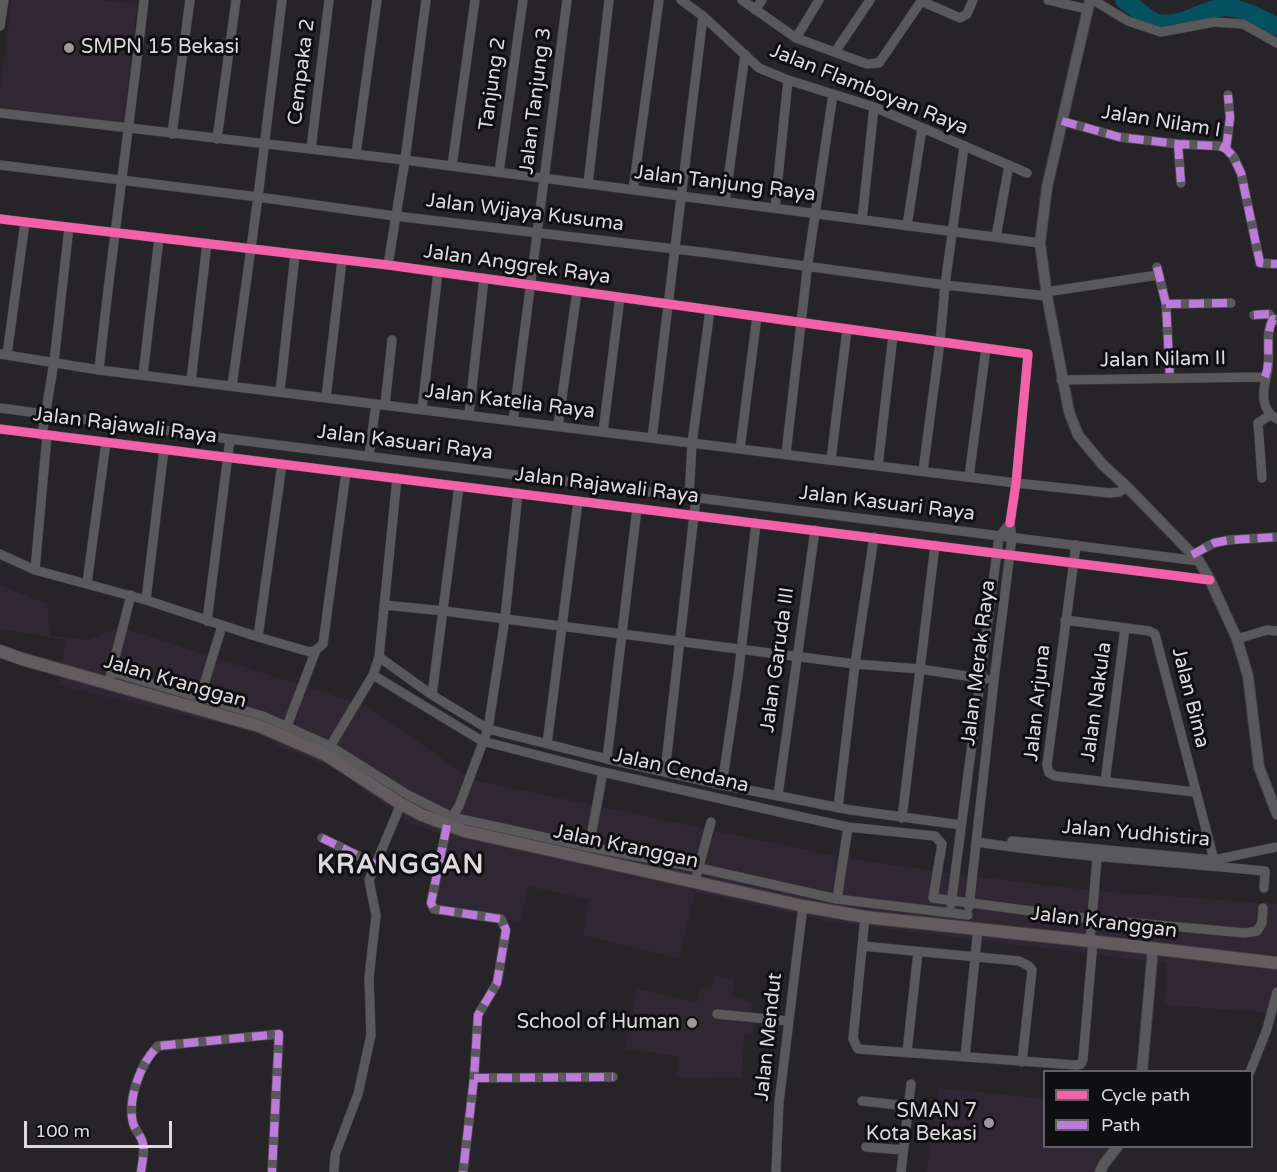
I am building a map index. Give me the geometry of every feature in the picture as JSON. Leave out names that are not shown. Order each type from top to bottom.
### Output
[{"type":"main road","name":"Jalan Kranggan","points":[[0,651],[22,659],[110,678],[198,704],[328,751],[401,804],[450,821],[464,831],[803,906],[865,917],[949,920],[1092,941],[1277,963]]},
{"type":"street","points":[[0,26],[4,0]]},
{"type":"street","points":[[99,370],[144,0]]},
{"type":"street","points":[[172,134],[190,0]]},
{"type":"street","points":[[217,139],[236,0]]},
{"type":"street","points":[[232,386],[282,0]]},
{"type":"street","name":"Cempaka 2","points":[[311,149],[329,0]]},
{"type":"street","points":[[356,154],[377,0]]},
{"type":"street","points":[[388,265],[405,160],[426,0]]},
{"type":"street","points":[[452,166],[475,0]]},
{"type":"street","name":"Tanjung 2","points":[[499,172],[523,0]]},
{"type":"street","name":"Jalan Tanjung 3","points":[[513,421],[567,0]]},
{"type":"street","points":[[588,184],[609,0]]},
{"type":"street","points":[[633,190],[659,0]]},
{"type":"street","name":"Jalan Flamboyan Raya","points":[[681,0],[703,16],[759,68],[788,80],[874,107],[1027,173]]},
{"type":"street","points":[[742,0],[796,38],[867,64],[879,63],[922,1],[960,18],[967,14],[973,0]]},
{"type":"street","points":[[755,10],[762,0]]},
{"type":"street","points":[[796,38],[819,0]]},
{"type":"street","points":[[834,52],[870,0]]},
{"type":"street","points":[[1048,0],[1090,3],[1128,21],[1161,32],[1214,22],[1243,24],[1277,43]]},
{"type":"street","points":[[1090,3],[1047,187],[1040,243],[1061,380],[1069,412],[1078,435],[1102,465],[1127,487],[1195,558],[1209,580],[1237,639],[1248,676],[1259,766],[1276,810]]},
{"type":"street","points":[[652,438],[673,248],[703,16]]},
{"type":"street","points":[[725,202],[745,54]]},
{"type":"street","points":[[775,208],[788,80]]},
{"type":"street","points":[[786,454],[808,267],[833,93]]},
{"type":"street","points":[[1226,150],[1230,118],[1228,95]]},
{"type":"street","points":[[862,220],[874,107]]},
{"type":"street","name":"Jalan Tanjung Raya","points":[[0,113],[405,160],[1040,243]]},
{"type":"street","name":"Jalan Nilam I","points":[[1062,121],[1119,137],[1220,146],[1233,156],[1241,173],[1260,263],[1277,264]]},
{"type":"street","points":[[907,226],[922,128]]},
{"type":"street","points":[[1178,144],[1181,183]]},
{"type":"street","points":[[924,471],[945,285],[964,147]]},
{"type":"street","name":"Jalan Wijaya Kusuma","points":[[0,165],[395,216],[673,248],[945,285],[1046,294],[1157,271],[1166,304]]},
{"type":"street","points":[[996,237],[1010,165]]},
{"type":"street","name":"Jalan Anggrek Raya","points":[[0,219],[388,265],[1028,354],[1016,483]]},
{"type":"street","points":[[4,355],[25,222]]},
{"type":"street","points":[[35,570],[46,413],[69,227]]},
{"type":"street","points":[[143,375],[159,238]]},
{"type":"street","points":[[191,381],[207,243]]},
{"type":"street","points":[[280,392],[296,254]]},
{"type":"street","points":[[326,398],[342,260]]},
{"type":"street","points":[[422,409],[438,272]]},
{"type":"street","points":[[469,415],[484,278]]},
{"type":"street","points":[[558,426],[577,291]]},
{"type":"street","points":[[603,432],[620,297]]},
{"type":"street","points":[[1170,378],[1166,304],[1231,303]]},
{"type":"street","points":[[665,772],[696,515],[693,497],[692,443],[710,310]]},
{"type":"street","points":[[1254,315],[1269,314],[1275,320],[1269,326],[1268,369],[1265,377],[1264,400],[1274,417],[1259,420],[1258,423],[1262,478]]},
{"type":"street","points":[[740,448],[757,316]]},
{"type":"street","points":[[831,460],[847,329]]},
{"type":"street","points":[[878,465],[893,335]]},
{"type":"street","points":[[369,456],[392,340]]},
{"type":"street","points":[[969,477],[986,348]]},
{"type":"street","name":"Jalan Katelia Raya","points":[[4,355],[99,370],[1016,483],[1110,493],[1119,492],[1127,487]]},
{"type":"street","name":"Jalan Nilam II","points":[[1061,380],[1265,377]]},
{"type":"street","name":"Jalan Kasuari Raya","points":[[0,408],[230,440],[999,537],[1195,558]]},
{"type":"street","name":"Jalan Rajawali Raya","points":[[0,429],[1209,580]]},
{"type":"street","points":[[207,621],[230,440]]},
{"type":"street","points":[[87,583],[106,442]]},
{"type":"street","points":[[146,600],[164,449]]},
{"type":"street","points":[[258,637],[282,464]]},
{"type":"street","points":[[0,554],[35,570],[146,600],[222,626],[310,652],[323,644],[345,472]]},
{"type":"street","points":[[328,751],[373,675],[379,657],[397,478]]},
{"type":"street","points":[[999,537],[1010,523],[1016,483]]},
{"type":"street","points":[[432,695],[459,486]]},
{"type":"street","points":[[463,1172],[474,1078],[478,1016],[497,983],[506,930],[501,919],[434,909],[431,903],[450,821],[465,790],[488,729],[505,618],[519,493]]},
{"type":"street","points":[[547,744],[578,501]]},
{"type":"street","points":[[607,759],[637,508]]},
{"type":"street","points":[[722,785],[756,523]]},
{"type":"street","name":"Jalan Merak Raya","points":[[965,1057],[975,957],[970,903],[1012,537],[1010,523]]},
{"type":"street","name":"Jalan Garuda III","points":[[778,795],[815,530]]},
{"type":"street","points":[[838,808],[855,664],[874,537]]},
{"type":"street","name":"Jalan Merak Raya","points":[[949,920],[999,537]]},
{"type":"street","points":[[1195,558],[1214,543],[1277,537]]},
{"type":"street","points":[[902,818],[935,545]]},
{"type":"street","name":"Jalan Arjuna","points":[[1076,545],[1047,769],[1055,776],[1195,792]]},
{"type":"street","points":[[110,678],[131,596]]},
{"type":"street","points":[[384,605],[681,640],[855,664],[920,669],[994,680]]},
{"type":"street","name":"Jalan Bima","points":[[1065,620],[1152,632],[1157,639],[1214,860]]},
{"type":"street","points":[[222,626],[198,704],[263,716],[287,726],[450,821],[699,868],[837,899],[949,920]]},
{"type":"street","name":"Jalan Nakula","points":[[1105,782],[1125,628]]},
{"type":"street","points":[[1237,639],[1268,630],[1277,631]]},
{"type":"street","points":[[287,726],[316,650]]},
{"type":"street","points":[[379,657],[432,695],[488,729],[722,785],[838,808],[961,825]]},
{"type":"street","name":"Jalan Cendana","points":[[373,675],[482,741],[603,772],[848,826],[935,836],[942,844],[933,898],[952,901]]},
{"type":"street","points":[[589,847],[603,772]]},
{"type":"street","points":[[334,1172],[335,1155],[358,1094],[371,1035],[369,978],[376,915],[369,880],[401,804]]},
{"type":"street","points":[[695,881],[711,822]]},
{"type":"street","points":[[837,899],[848,826]]},
{"type":"street","points":[[322,838],[375,864]]},
{"type":"street","name":"Jalan Yudhistira","points":[[990,839],[1214,860],[1277,847]]},
{"type":"street","points":[[978,842],[1097,858],[1211,865],[1265,871],[1264,888]]},
{"type":"street","points":[[865,917],[854,1043],[858,1049],[1076,1065],[1082,1062],[1097,858]]},
{"type":"street","points":[[952,901],[1092,919],[1245,933],[1257,931],[1260,927],[1263,908]]},
{"type":"street","name":"Jalan Mendut","points":[[776,1172],[779,1102],[803,906]]},
{"type":"street","points":[[861,946],[1019,962],[1029,966],[1032,970],[1022,1062]]},
{"type":"street","points":[[1142,1070],[1153,948]]},
{"type":"street","points":[[907,1052],[918,952]]},
{"type":"street","points":[[1250,1070],[1268,1029],[1277,992]]},
{"type":"street","points":[[717,1014],[788,1021]]},
{"type":"street","points":[[141,1172],[143,1143],[133,1125],[131,1112],[138,1076],[150,1053],[158,1046],[279,1034],[272,1172]]},
{"type":"street","points":[[474,1078],[613,1077]]},
{"type":"street","points":[[901,1172],[911,1084]]},
{"type":"street","points":[[862,1101],[908,1106]]},
{"type":"street","points":[[866,1147],[903,1150]]},
{"type":"street","points":[[1100,1172],[1116,1148]]},
{"type":"shaded area","name":"SMPN 15 Bekasi","points":[[12,0],[97,0],[137,4],[124,123],[0,108]]},
{"type":"shaded area","points":[[0,585],[47,604],[50,636],[90,640],[119,627],[366,706],[473,780],[844,858],[1096,891],[1277,904],[1277,1013],[1164,1005],[1167,963],[833,922],[695,892],[679,958],[583,935],[589,899],[527,886],[521,922],[431,903],[446,835],[410,824],[339,771],[277,745],[268,735],[59,685],[66,640],[2,629],[0,632]]},
{"type":"shaded area","name":"School of Human","points":[[715,975],[734,980],[732,997],[752,1002],[751,1011],[756,1013],[753,1034],[744,1034],[742,1077],[676,1078],[678,1056],[626,1049],[637,989],[697,1003],[701,986],[712,988]]},
{"type":"shaded area","name":"SMAN 7 Kota Bekasi","points":[[939,1088],[1043,1099],[1043,1148],[1110,1148],[1098,1172],[927,1172]]},
{"type":"waterway","points":[[1124,0],[1151,20],[1164,24],[1230,7],[1259,17],[1277,27]]},
{"type":"marked path","points":[[1226,149],[1230,118],[1228,95]]},
{"type":"marked path","points":[[1062,121],[1119,137],[1220,146],[1226,149],[1233,156],[1241,173],[1260,263],[1277,264]]},
{"type":"marked path","points":[[1178,144],[1181,183]]},
{"type":"marked path","points":[[1157,267],[1166,304],[1170,378]]},
{"type":"marked path","points":[[1166,304],[1231,303]]},
{"type":"marked path","points":[[1254,315],[1269,314],[1273,319]]},
{"type":"marked path","points":[[1265,377],[1270,326],[1273,319],[1277,320]]},
{"type":"marked path","points":[[1192,555],[1214,543],[1277,537]]},
{"type":"marked path","points":[[447,825],[431,903],[434,909],[501,919],[506,930],[497,983],[478,1015],[474,1078],[463,1172]]},
{"type":"marked path","points":[[322,838],[375,864]]},
{"type":"marked path","points":[[141,1172],[144,1147],[133,1123],[132,1103],[141,1071],[158,1046],[279,1034],[272,1172]]},
{"type":"marked path","points":[[474,1078],[613,1077]]},
{"type":"cycle path","points":[[0,219],[388,265],[1028,354],[1010,523]]},
{"type":"cycle path","points":[[0,429],[1210,580]]},
{"type":"place","name":"SMPN 15 Bekasi","points":[[69,48]]},
{"type":"place","name":"School of Human","points":[[692,1023]]},
{"type":"place","name":"SMAN 7 Kota Bekasi","points":[[989,1123]]},
{"type":"district","name":"KRANGGAN","points":[[401,866]]}]
